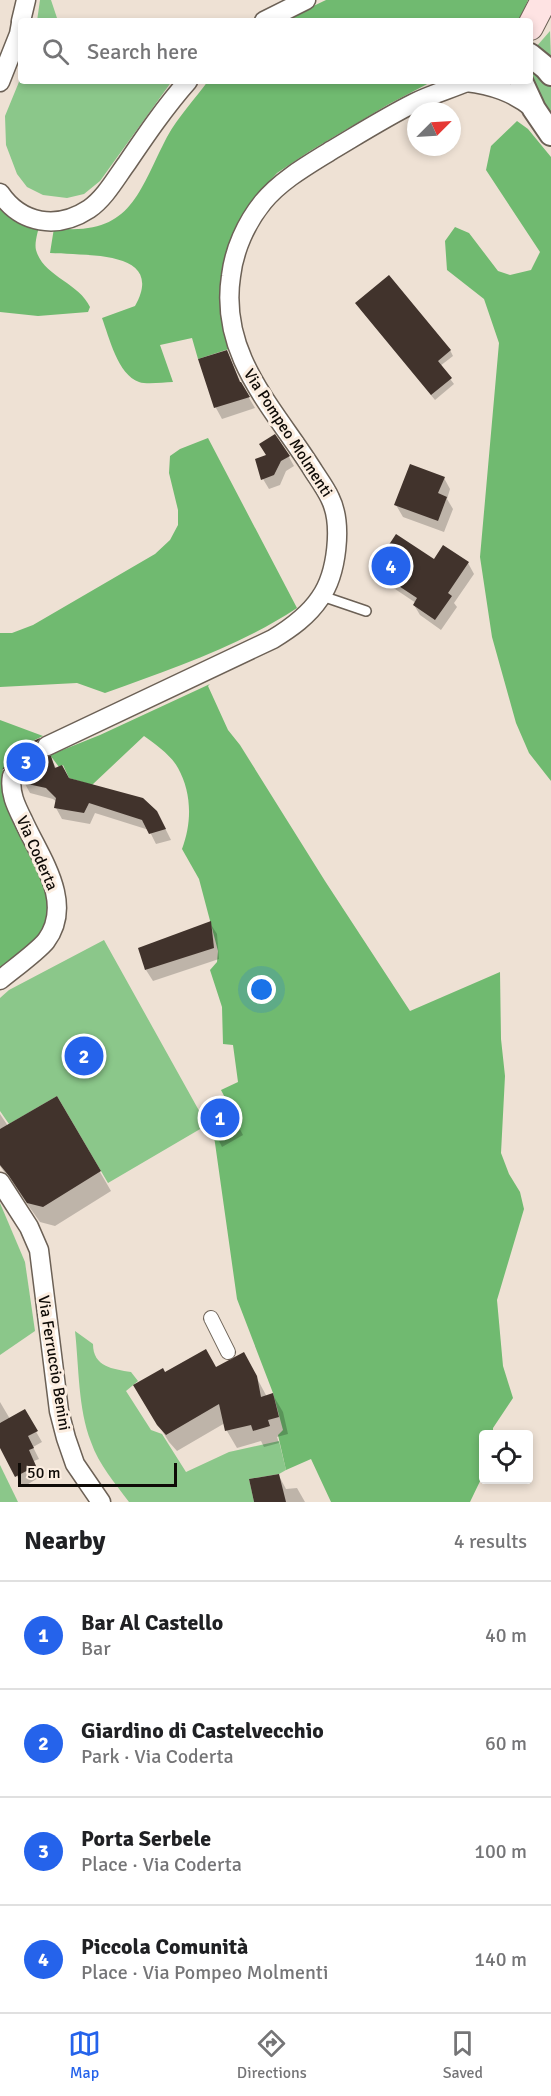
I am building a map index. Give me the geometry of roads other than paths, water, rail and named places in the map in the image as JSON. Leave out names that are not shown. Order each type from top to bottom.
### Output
[{"type":"main road","points":[[533,21],[544,0]]},
{"type":"street","points":[[22,18],[26,0]]},
{"type":"street","points":[[270,18],[306,0]]},
{"type":"street","points":[[0,82],[18,37]]},
{"type":"street","points":[[533,58],[551,74]]},
{"type":"street","points":[[0,193],[8,204],[23,216],[37,221],[54,222],[72,217],[89,208],[107,191],[172,99],[185,84]]},
{"type":"street","name":"Via Pompeo Molmenti","points":[[47,746],[273,639],[310,611],[322,596],[333,567],[337,547],[335,512],[330,497],[246,370],[231,327],[228,303],[232,266],[245,231],[263,202],[292,176],[394,113],[417,101],[463,84]]},
{"type":"street","points":[[483,84],[502,89],[524,100],[534,109]]},
{"type":"street","points":[[522,84],[534,109],[551,134]]},
{"type":"street","name":"Via Coderta","points":[[0,980],[46,941],[55,921],[57,902],[51,876],[17,808],[10,786],[12,776]]},
{"type":"street","name":"Via Ferruccio Benini","points":[[0,1182],[29,1227],[39,1250],[59,1411],[75,1464],[101,1502]]},
{"type":"street","points":[[211,1318],[228,1352]]},
{"type":"lane","points":[[322,596],[366,610]]},
{"type":"tunnel","points":[[12,776],[24,761],[47,746]]},
{"type":"place","name":"Piccola Comunità","points":[[391,566]]},
{"type":"place","name":"Porta Serbele","points":[[26,762]]},
{"type":"place","name":"Giardino di Castelvecchio","points":[[84,1056]]},
{"type":"place","name":"Bar Al Castello","points":[[220,1118]]}]
